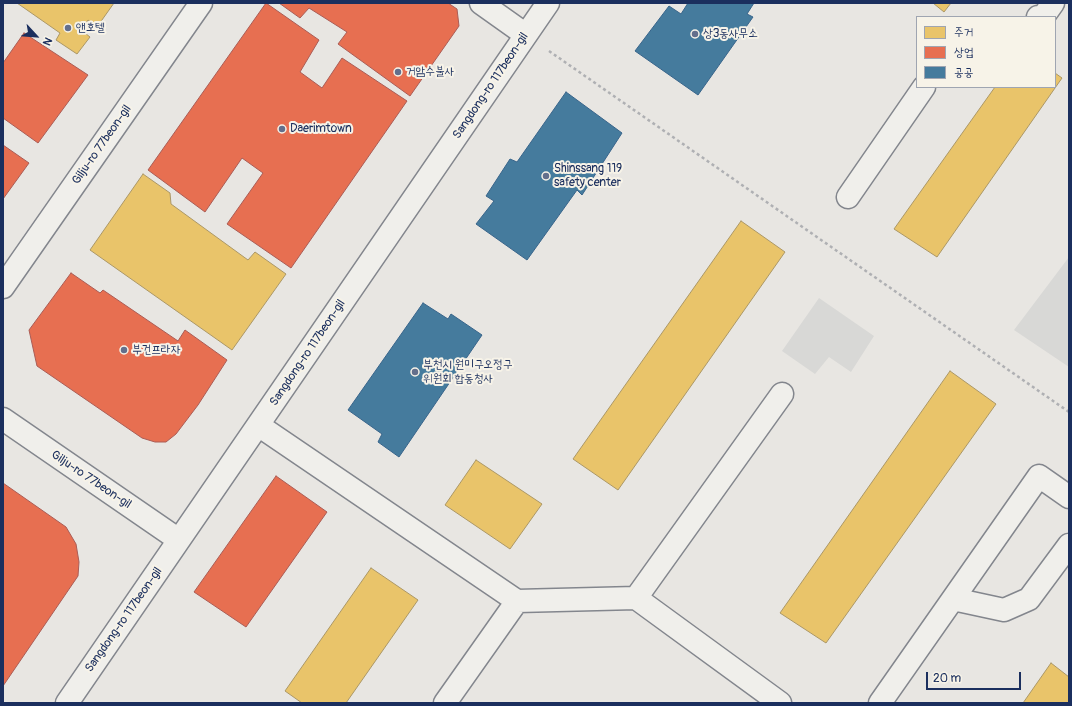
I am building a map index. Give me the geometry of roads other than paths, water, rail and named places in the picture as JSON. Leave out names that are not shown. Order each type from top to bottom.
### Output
[{"type":"street","name":"Gilju-ro 77beon-gil","points":[[3,287],[201,3]]},
{"type":"street","points":[[481,3],[526,35]]},
{"type":"street","name":"Sangdong-ro 117beon-gil","points":[[67,703],[548,3]]},
{"type":"street","points":[[1044,16],[1053,3]]},
{"type":"street","points":[[848,197],[923,88]]},
{"type":"street","points":[[636,598],[782,394]]},
{"type":"street","name":"Gilju-ro 77beon-gil","points":[[3,419],[179,540]]},
{"type":"street","points":[[258,425],[517,601],[636,598],[780,703]]},
{"type":"street","points":[[880,703],[1039,476],[1069,497]]},
{"type":"street","points":[[953,599],[1004,610],[1029,599],[1069,544]]},
{"type":"street","points":[[445,703],[517,601]]},
{"type":"place","name":"앤호텔","points":[[68,28]]},
{"type":"place","name":"상3동사무소","points":[[695,34]]},
{"type":"place","name":"거암수불사","points":[[398,72]]},
{"type":"place","name":"Daerimtown","points":[[282,129]]},
{"type":"place","name":"Shinssang 119 safety center","points":[[546,176]]},
{"type":"place","name":"부건프라자","points":[[124,350]]},
{"type":"place","name":"부천시 원미구오정구 위원회 합동청사","points":[[415,372]]}]
